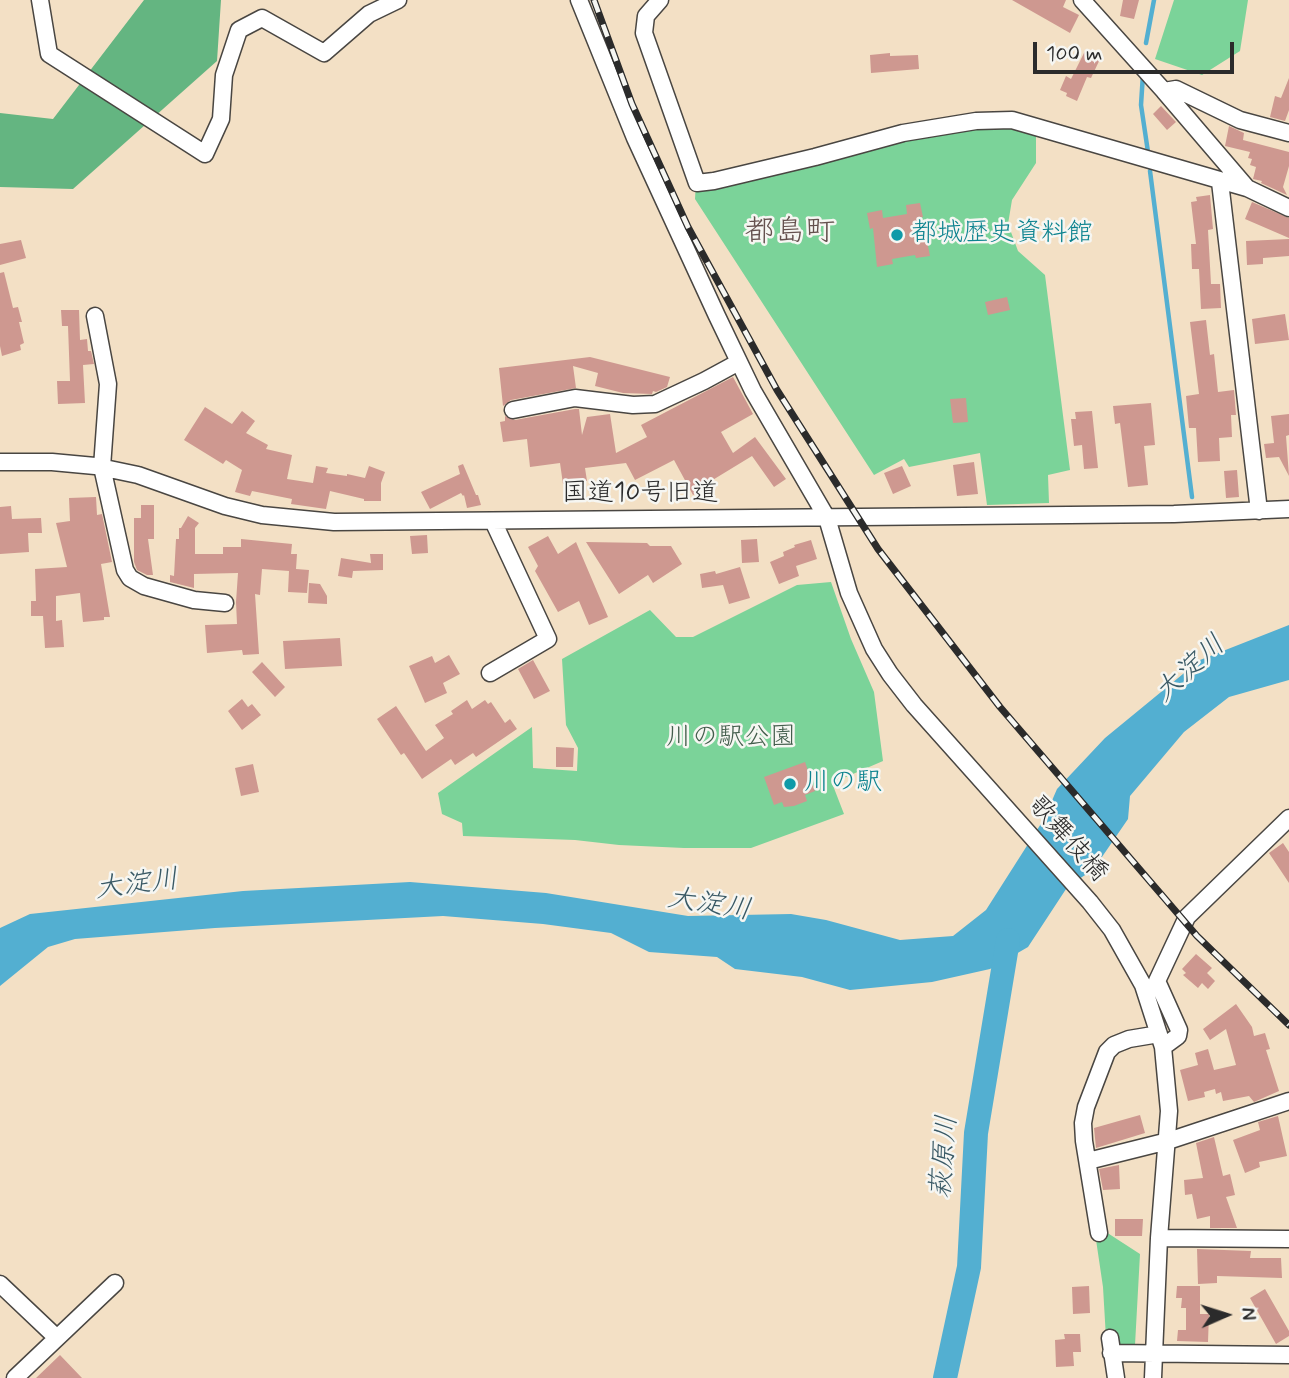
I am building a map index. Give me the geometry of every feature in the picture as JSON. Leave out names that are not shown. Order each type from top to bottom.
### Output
[{"type":"street","points":[[40,0],[49,54],[205,154],[221,119],[224,75],[239,30],[262,18],[324,53],[369,14],[398,0]]},
{"type":"street","name":"歌舞伎橋","points":[[579,0],[635,138],[739,362],[827,518],[849,593],[874,649],[914,705],[1112,929],[1143,985],[1161,1040],[1169,1111],[1159,1238],[1153,1378]]},
{"type":"street","points":[[660,0],[646,16],[644,33],[697,183],[803,160],[903,133],[976,121],[1012,120],[1247,188],[1289,208]]},
{"type":"street","points":[[1090,4],[1247,188]]},
{"type":"street","points":[[1164,91],[1176,89],[1240,120],[1289,133]]},
{"type":"street","points":[[1220,182],[1259,511]]},
{"type":"street","points":[[95,316],[108,384],[102,467],[125,569],[130,578],[144,586],[194,600],[225,603]]},
{"type":"street","points":[[513,410],[575,398],[633,405],[655,404],[704,382],[739,362]]},
{"type":"street","name":"国道10号旧道","points":[[0,461],[102,467],[138,475],[225,506],[262,515],[334,522],[827,518],[1289,509]]},
{"type":"street","points":[[490,673],[548,639],[493,521]]},
{"type":"street","points":[[1099,1233],[1083,1123],[1086,1107],[1107,1052],[1114,1045],[1129,1039],[1161,1040],[1178,1036],[1179,1030],[1157,981],[1187,917],[1289,818]]},
{"type":"street","points":[[1088,1161],[1168,1141],[1289,1101]]},
{"type":"street","points":[[1159,1238],[1289,1238]]},
{"type":"street","points":[[15,1378],[115,1283]]},
{"type":"street","points":[[0,1284],[57,1338]]},
{"type":"street","points":[[1116,1378],[1110,1346],[1155,1353],[1289,1355]]},
{"type":"green space","points":[[144,0],[221,0],[217,61],[73,189],[0,187],[0,113],[53,119]]},
{"type":"green space","points":[[1174,0],[1248,0],[1240,51],[1202,75],[1155,59]]},
{"type":"green space","points":[[976,121],[1036,127],[1036,163],[1012,200],[1008,224],[1018,251],[1045,275],[1070,470],[1048,475],[1049,503],[987,505],[980,453],[909,467],[904,459],[874,475],[695,199],[696,182]]},
{"type":"green space","name":"川の駅公園","points":[[831,582],[851,639],[874,692],[883,761],[832,783],[844,814],[751,848],[684,848],[463,836],[462,823],[442,814],[438,793],[532,727],[533,768],[577,771],[578,748],[566,725],[562,659],[650,610],[676,637],[693,637],[797,585]]},
{"type":"green space","points":[[1106,1232],[1140,1254],[1135,1345],[1114,1346],[1106,1338],[1103,1287],[1095,1233]]},
{"type":"water","name":"大淀川","points":[[1289,625],[1289,680],[1229,697],[1184,732],[1130,796],[1128,819],[1093,870],[1068,886],[1028,947],[990,969],[932,982],[850,990],[802,977],[735,969],[717,957],[649,952],[611,933],[543,924],[443,916],[215,928],[75,939],[48,947],[0,986],[0,928],[30,914],[243,891],[410,882],[546,893],[688,916],[791,914],[826,920],[900,940],[953,936],[986,910],[1044,819],[1057,789],[1105,738],[1200,660]]},
{"type":"building","points":[[1012,0],[1066,0],[1063,7],[1079,15],[1070,33]]},
{"type":"building","points":[[1123,0],[1139,0],[1134,19],[1120,16]]},
{"type":"building","points":[[1086,49],[1101,57],[1091,78],[1087,77],[1077,101],[1060,90],[1066,76],[1071,79]]},
{"type":"building","points":[[890,53],[890,56],[918,55],[919,69],[871,73],[870,55]]},
{"type":"building","points":[[1289,78],[1289,110],[1285,121],[1270,117],[1275,96],[1281,98]]},
{"type":"building","points":[[1161,106],[1176,122],[1167,130],[1153,114]]},
{"type":"building","points":[[1229,126],[1244,133],[1243,140],[1289,152],[1289,166],[1283,187],[1287,195],[1253,179],[1256,167],[1250,165],[1250,152],[1225,146]]},
{"type":"building","points":[[1210,195],[1213,229],[1208,230],[1211,284],[1220,284],[1221,308],[1201,309],[1199,269],[1192,269],[1191,244],[1196,244],[1191,202],[1197,201],[1196,197]]},
{"type":"building","points":[[1252,202],[1289,218],[1289,238],[1245,219]]},
{"type":"building","name":"都城歴史資料館","points":[[920,203],[923,217],[917,218],[921,242],[927,241],[930,256],[916,258],[915,255],[892,259],[893,264],[877,267],[873,228],[870,229],[867,213],[882,210],[883,218],[907,214],[906,205]]},
{"type":"building","points":[[1289,239],[1289,256],[1263,258],[1263,264],[1247,265],[1246,241]]},
{"type":"building","points":[[21,240],[26,258],[0,265],[0,244]]},
{"type":"building","points":[[4,272],[13,308],[18,307],[24,343],[20,345],[21,350],[2,356],[0,273]]},
{"type":"building","points":[[1007,297],[1010,310],[988,315],[985,302]]},
{"type":"building","points":[[61,310],[79,310],[80,340],[87,339],[88,351],[91,351],[94,364],[83,365],[85,403],[58,404],[57,381],[70,381],[68,326],[62,326]]},
{"type":"building","points":[[1285,314],[1289,340],[1255,344],[1252,319]]},
{"type":"building","points":[[1206,320],[1210,355],[1214,354],[1218,392],[1234,390],[1236,415],[1231,415],[1232,437],[1219,438],[1220,461],[1198,462],[1196,428],[1189,428],[1186,396],[1199,394],[1190,322]]},
{"type":"building","points":[[590,357],[670,377],[667,387],[653,391],[652,394],[623,393],[595,386],[598,373],[573,366],[576,388],[511,400],[503,406],[499,368]]},
{"type":"building","points":[[733,377],[753,414],[721,432],[733,453],[755,437],[786,479],[774,487],[752,456],[693,495],[674,460],[635,480],[626,463],[585,468],[587,481],[563,484],[560,463],[530,467],[527,439],[503,442],[500,422],[505,421],[505,416],[515,420],[579,409],[582,435],[587,417],[610,414],[616,453],[647,437],[641,425]]},
{"type":"building","points":[[966,398],[968,422],[953,423],[950,399]]},
{"type":"building","points":[[1151,403],[1155,445],[1144,446],[1148,485],[1128,487],[1120,423],[1115,424],[1113,406]]},
{"type":"building","points":[[205,407],[232,424],[242,411],[255,421],[246,433],[268,445],[266,449],[292,455],[287,479],[313,483],[316,466],[328,468],[326,473],[365,478],[369,466],[385,472],[381,483],[381,501],[364,501],[330,491],[326,509],[291,504],[292,499],[252,491],[250,496],[235,492],[242,470],[226,460],[223,464],[184,440]]},
{"type":"building","points":[[1092,411],[1098,468],[1084,469],[1082,445],[1074,446],[1071,419],[1076,419],[1075,412]]},
{"type":"building","points":[[1289,414],[1289,435],[1286,436],[1289,476],[1279,457],[1266,458],[1264,444],[1274,443],[1271,416]]},
{"type":"building","points":[[974,462],[978,494],[957,496],[953,465]]},
{"type":"building","points":[[463,464],[481,505],[467,508],[461,493],[430,509],[421,492],[460,474],[458,466]]},
{"type":"building","points":[[902,466],[911,486],[893,494],[884,473]]},
{"type":"building","points":[[1237,470],[1239,497],[1226,498],[1224,471]]},
{"type":"building","points":[[96,497],[97,515],[102,514],[112,562],[101,564],[110,617],[83,622],[80,593],[56,596],[56,621],[62,620],[64,647],[45,648],[43,616],[31,616],[31,601],[36,601],[35,569],[67,567],[56,523],[70,521],[69,498]]},
{"type":"building","points":[[141,505],[154,505],[154,539],[148,539],[153,575],[137,570],[134,562],[134,518],[141,518]]},
{"type":"building","points":[[11,506],[12,519],[41,518],[42,533],[28,533],[29,552],[0,554],[0,507]]},
{"type":"building","points":[[188,516],[199,523],[195,528],[195,554],[223,554],[223,547],[241,547],[241,539],[292,544],[291,554],[297,554],[296,569],[309,570],[307,593],[288,592],[289,571],[262,569],[260,595],[255,594],[259,654],[243,655],[242,650],[207,653],[205,625],[237,624],[238,573],[194,574],[194,588],[170,582],[170,575],[174,576],[179,528]]},
{"type":"building","points":[[427,535],[428,553],[412,554],[410,536]]},
{"type":"building","points":[[548,536],[558,554],[576,542],[608,617],[589,625],[579,601],[558,612],[535,571],[538,566],[528,547]]},
{"type":"building","points":[[757,539],[759,562],[742,563],[741,540]]},
{"type":"building","points":[[811,540],[817,559],[796,566],[799,576],[779,584],[770,562],[784,556],[783,552],[795,547],[794,545]]},
{"type":"building","points":[[586,542],[671,546],[682,564],[653,583],[648,575],[619,594]]},
{"type":"building","points":[[370,554],[383,554],[383,570],[353,571],[352,578],[338,576],[341,558],[371,563]]},
{"type":"building","points":[[740,567],[750,598],[729,604],[723,585],[702,588],[700,574],[715,571],[716,574]]},
{"type":"building","points":[[309,583],[320,584],[327,596],[327,604],[308,603]]},
{"type":"building","points":[[340,638],[342,666],[285,669],[283,641]]},
{"type":"building","points":[[449,655],[460,674],[443,683],[447,693],[425,703],[409,666],[432,656],[435,663]]},
{"type":"building","points":[[533,660],[550,691],[534,699],[518,669]]},
{"type":"building","points":[[262,662],[285,687],[275,697],[252,672]]},
{"type":"building","points":[[242,699],[248,707],[252,704],[261,715],[242,730],[228,711]]},
{"type":"building","points":[[467,700],[472,709],[485,700],[488,704],[491,702],[505,723],[510,719],[517,729],[476,757],[473,753],[455,765],[451,759],[422,779],[404,753],[401,755],[377,719],[396,706],[426,751],[444,738],[435,725],[453,714],[451,711]]},
{"type":"building","points":[[556,747],[574,748],[573,767],[556,767]]},
{"type":"building","name":"川の駅","points":[[805,762],[815,791],[805,795],[807,801],[794,806],[784,807],[782,802],[774,805],[764,777]]},
{"type":"building","points":[[253,764],[259,792],[241,796],[235,768]]},
{"type":"building","points":[[1283,843],[1289,852],[1289,883],[1269,853]]},
{"type":"building","points":[[1196,954],[1212,968],[1207,973],[1215,981],[1208,989],[1202,983],[1198,988],[1183,975],[1186,973],[1182,969]]},
{"type":"building","points":[[1236,1004],[1252,1027],[1254,1036],[1265,1033],[1270,1049],[1266,1050],[1279,1091],[1254,1102],[1249,1096],[1223,1101],[1221,1092],[1216,1094],[1215,1089],[1204,1092],[1205,1097],[1188,1101],[1180,1070],[1198,1065],[1195,1053],[1208,1049],[1214,1070],[1236,1065],[1226,1029],[1210,1040],[1203,1029]]},
{"type":"building","points":[[1140,1115],[1145,1133],[1096,1148],[1094,1128]]},
{"type":"building","points":[[1278,1116],[1287,1156],[1259,1162],[1260,1167],[1245,1173],[1233,1140],[1260,1130],[1258,1122]]},
{"type":"building","points":[[1214,1137],[1223,1176],[1230,1174],[1235,1195],[1226,1197],[1237,1228],[1210,1228],[1210,1216],[1197,1219],[1192,1194],[1185,1195],[1184,1180],[1203,1178],[1196,1143]]},
{"type":"building","points":[[1119,1165],[1120,1189],[1103,1190],[1099,1169]]},
{"type":"building","points":[[1115,1219],[1143,1219],[1142,1236],[1115,1236]]},
{"type":"building","points":[[1197,1249],[1251,1251],[1250,1258],[1281,1258],[1282,1278],[1217,1276],[1217,1283],[1198,1284]]},
{"type":"building","points":[[1089,1286],[1090,1313],[1073,1314],[1072,1287]]},
{"type":"building","points":[[1177,1286],[1200,1286],[1200,1314],[1209,1314],[1208,1342],[1177,1341],[1178,1330],[1186,1330],[1186,1308],[1181,1308],[1182,1298],[1176,1298]]},
{"type":"building","points":[[1265,1289],[1289,1331],[1289,1336],[1276,1344],[1250,1298]]},
{"type":"building","points":[[1064,1334],[1080,1334],[1081,1352],[1073,1352],[1074,1366],[1056,1367],[1055,1340],[1065,1339]]},
{"type":"building","points":[[60,1355],[82,1378],[36,1378]]},
{"type":"waterway","points":[[1146,43],[1154,0]]},
{"type":"waterway","points":[[1143,74],[1141,105],[1148,152]]},
{"type":"waterway","points":[[1150,171],[1192,497]]},
{"type":"waterway","name":"萩原川","points":[[945,1378],[969,1267],[976,1133],[1008,940]]},
{"type":"railway","points":[[594,0],[632,104],[688,227],[777,390],[878,549],[1000,707],[1197,936],[1289,1025]]},
{"type":"place","name":"都城歴史資料館","points":[[897,235]]},
{"type":"place","name":"川の駅","points":[[790,784]]},
{"type":"district","name":"都島町","points":[[790,234]]}]
